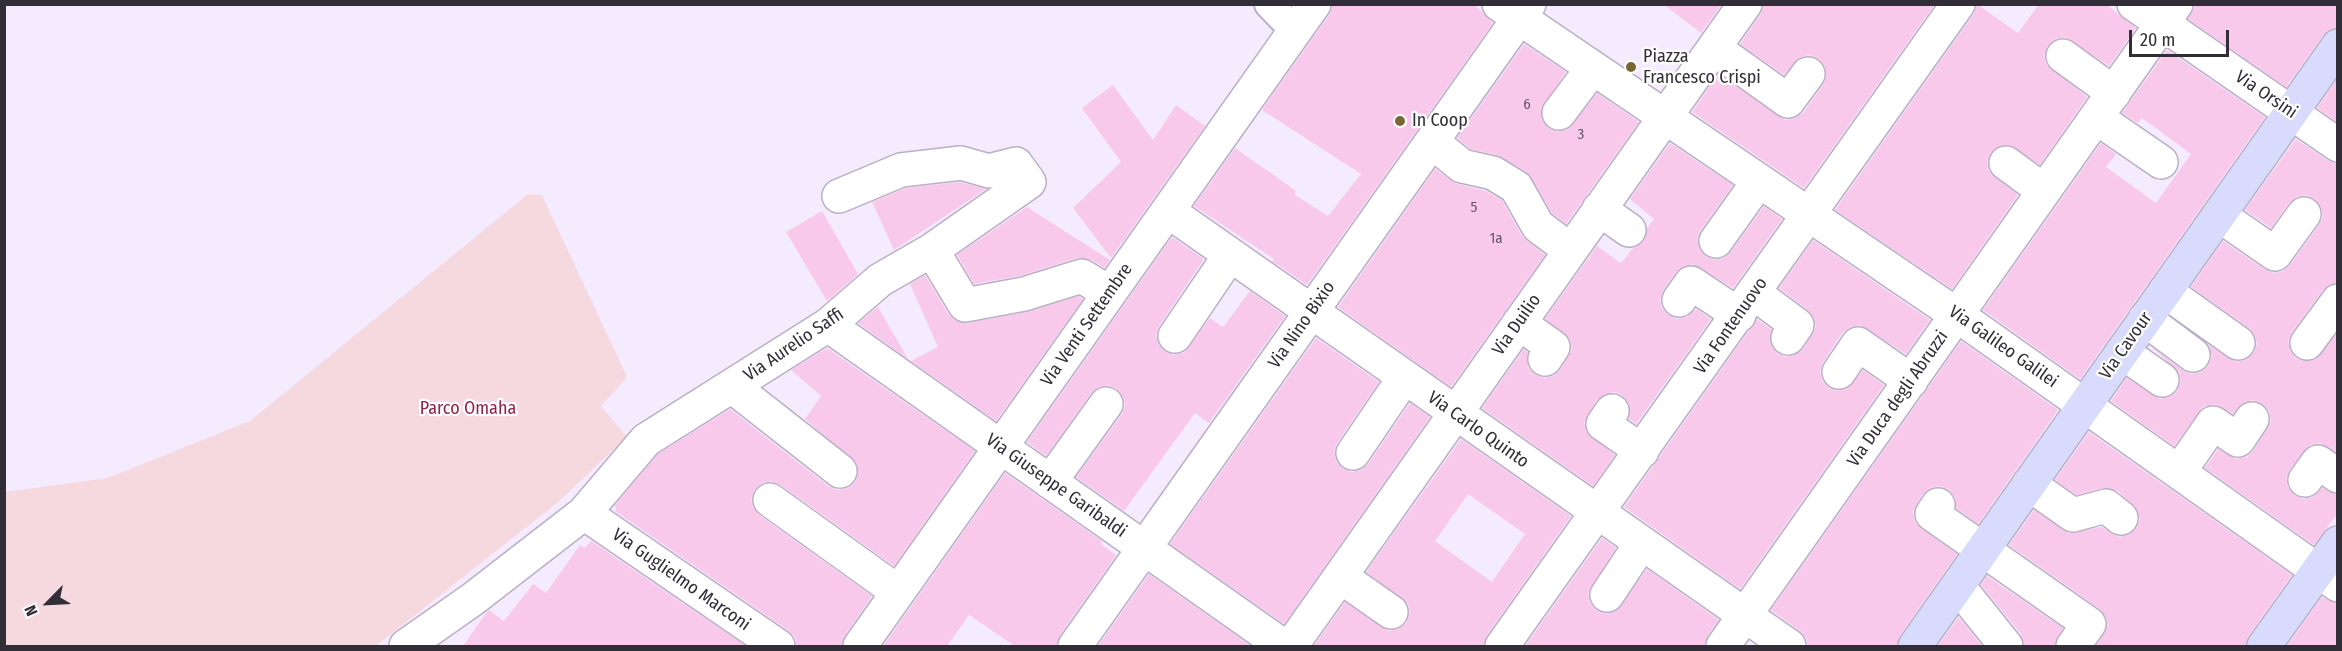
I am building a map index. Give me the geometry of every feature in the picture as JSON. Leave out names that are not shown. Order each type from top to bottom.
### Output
[{"type":"main road","name":"Via Cavour","points":[[1915,646],[2337,46]]},
{"type":"main road","points":[[2264,646],[2328,578],[2337,543]]},
{"type":"street","points":[[1269,4],[1295,31]]},
{"type":"street","name":"Via Venti Settembre","points":[[860,646],[1314,4]]},
{"type":"street","name":"Via Duilio","points":[[1291,646],[1745,4]]},
{"type":"street","name":"Via Fontenuovo","points":[[1502,646],[1958,4]]},
{"type":"street","name":"Via Orsini","points":[[2134,4],[2169,15],[2291,112],[2337,145]]},
{"type":"street","name":"Via Galileo Galilei","points":[[1516,9],[1592,69],[1957,315],[2328,578]]},
{"type":"street","name":"Via Nino Bixio","points":[[1075,646],[1432,141],[1516,9]]},
{"type":"street","name":"Via Duca degli Abruzzi","points":[[1723,646],[2169,15]]},
{"type":"street","points":[[1714,48],[1788,101],[1808,74]]},
{"type":"street","points":[[2063,56],[2105,105],[2161,162]]},
{"type":"street","points":[[1559,113],[1592,69]]},
{"type":"street","points":[[1432,141],[1462,166],[1493,173],[1516,187],[1538,226],[1570,250]]},
{"type":"street","name":"Via Aurelio Saffi","points":[[406,646],[473,599],[585,513],[646,440],[828,326],[880,280],[932,250],[1029,182],[1016,164],[989,171],[961,163],[901,170],[839,196]]},
{"type":"street","points":[[2006,163],[2044,191]]},
{"type":"street","points":[[1716,241],[1758,182]]},
{"type":"street","points":[[1599,209],[1629,230]]},
{"type":"street","name":"Via Carlo Quinto","points":[[1168,211],[1789,646]]},
{"type":"street","points":[[2219,215],[2275,254],[2304,214]]},
{"type":"street","points":[[932,250],[965,305],[1024,294],[1082,276],[1109,293]]},
{"type":"street","points":[[1175,336],[1230,255]]},
{"type":"street","points":[[1679,300],[1691,283],[1797,325],[1788,338]]},
{"type":"street","points":[[2165,291],[2238,343]]},
{"type":"street","points":[[2307,343],[2337,301]]},
{"type":"street","points":[[2145,319],[2193,355]]},
{"type":"street","points":[[1519,322],[1553,347],[1545,359]]},
{"type":"street","name":"Via Giuseppe Garibaldi","points":[[828,326],[1283,646]]},
{"type":"street","points":[[1839,372],[1858,344],[1911,381]]},
{"type":"street","points":[[2122,352],[2162,380]]},
{"type":"street","points":[[1353,453],[1404,378]]},
{"type":"street","points":[[733,387],[840,471]]},
{"type":"street","points":[[1050,482],[1106,404]]},
{"type":"street","points":[[1612,411],[1603,424],[1642,451]]},
{"type":"street","points":[[2180,472],[2213,423],[2238,440],[2252,419]]},
{"type":"street","points":[[2305,480],[2318,462],[2337,476]]},
{"type":"street","points":[[2029,484],[2073,515],[2106,506],[2121,518]]},
{"type":"street","points":[[770,500],[898,592]]},
{"type":"street","points":[[1938,505],[1932,514],[2089,624],[2073,646]]},
{"type":"street","name":"Via Guglielmo Marconi","points":[[585,513],[777,646]]},
{"type":"street","points":[[1607,595],[1641,544]]},
{"type":"street","points":[[1341,577],[1391,612]]},
{"type":"street","points":[[1958,586],[2006,646]]},
{"type":"street","points":[[437,646],[473,599]]},
{"type":"green space","name":"Parco Omaha","points":[[528,194],[542,195],[627,377],[601,406],[627,437],[557,503],[376,646],[5,646],[4,492],[108,478],[250,421]]},
{"type":"building","points":[[1333,4],[1474,4],[1493,23],[1307,285],[1272,261],[1274,259],[1194,206],[1235,148],[1295,190],[1295,195],[1328,216],[1361,174],[1262,110],[1329,15]]},
{"type":"building","points":[[1663,4],[1722,4],[1701,33]]},
{"type":"building","points":[[1764,4],[1935,4],[1804,188],[1692,112],[1718,74],[1785,120],[1803,113],[1823,85],[1826,77],[1825,67],[1819,59],[1810,55],[1800,57],[1784,75],[1740,44],[1760,15]]},
{"type":"building","points":[[1977,4],[2018,33],[2039,4],[2106,4],[2136,28],[2109,66],[2066,37],[2055,39],[2048,46],[2044,55],[2046,64],[2087,97],[2040,165],[2009,145],[1999,146],[1991,152],[1987,162],[1989,171],[2018,195],[1952,289],[1835,210],[1973,15]]},
{"type":"building","points":[[2196,4],[2337,4],[2337,28],[2323,35],[2286,87],[2188,19]]},
{"type":"building","points":[[1524,44],[1566,72],[1541,110],[1542,120],[1548,128],[1557,132],[1567,130],[1597,93],[1639,122],[1566,224],[1552,213],[1526,171],[1497,155],[1470,149],[1457,138]]},
{"type":"building","points":[[2167,50],[2265,117],[2080,379],[1983,310],[2101,143],[2116,154],[2106,167],[2156,203],[2191,154],[2142,118],[2138,123],[2122,113]]},
{"type":"building","points":[[2337,79],[2337,122],[2317,108]]},
{"type":"building","points":[[1113,85],[1153,140],[1176,105],[1205,126],[1111,258],[1073,208],[1121,162],[1082,108]]},
{"type":"building","points":[[2296,139],[2337,164],[2337,283],[2323,290],[2288,341],[2295,358],[2304,361],[2314,360],[2337,333],[2337,453],[2320,443],[2310,445],[2290,469],[2286,478],[2288,488],[2303,499],[2313,497],[2322,488],[2337,495],[2337,514],[2314,545],[2205,468],[2218,449],[2237,459],[2247,457],[2253,451],[2271,421],[2269,411],[2263,404],[2254,400],[2244,402],[2233,414],[2215,404],[2204,406],[2174,446],[2111,401],[2127,378],[2160,399],[2169,397],[2177,391],[2181,381],[2179,372],[2150,346],[2191,374],[2201,372],[2208,366],[2212,357],[2208,345],[2236,362],[2245,360],[2253,354],[2257,344],[2249,328],[2191,287],[2223,241],[2264,269],[2274,273],[2283,271],[2290,265],[2319,225],[2323,217],[2321,207],[2315,199],[2307,195],[2297,197],[2289,203],[2271,228],[2245,210]]},
{"type":"building","points":[[1670,143],[1733,185],[1700,231],[1697,239],[1699,248],[1706,257],[1715,260],[1724,258],[1731,252],[1764,206],[1782,219],[1733,288],[1693,264],[1684,266],[1676,272],[1663,290],[1660,299],[1662,308],[1668,315],[1677,319],[1687,317],[1696,309],[1711,319],[1636,424],[1629,419],[1629,404],[1622,395],[1614,392],[1605,394],[1597,400],[1584,422],[1586,431],[1615,455],[1593,486],[1482,408],[1524,349],[1528,352],[1528,367],[1535,375],[1544,378],[1553,376],[1561,369],[1572,349],[1570,340],[1545,319],[1597,246],[1621,263],[1633,248],[1644,241],[1647,228],[1654,219],[1630,199]]},
{"type":"building","points":[[1435,169],[1457,184],[1486,191],[1502,200],[1522,236],[1545,255],[1451,387],[1338,307]]},
{"type":"building","points":[[959,182],[986,189],[894,250],[872,202],[906,188]]},
{"type":"building","points":[[1027,207],[1110,260],[1104,268],[1092,260],[1077,258],[1019,276],[974,284],[957,255]]},
{"type":"building","points":[[822,211],[858,274],[827,301],[786,232]]},
{"type":"building","points":[[1172,237],[1204,259],[1159,326],[1156,335],[1158,344],[1164,351],[1173,355],[1184,353],[1210,318],[1223,327],[1250,291],[1285,316],[1209,423],[1195,413],[1124,511],[1076,477],[1122,414],[1125,405],[1123,397],[1116,388],[1108,385],[1099,387],[1091,393],[1046,456],[1027,442]]},
{"type":"building","points":[[1813,240],[1930,320],[1906,354],[1860,325],[1850,327],[1842,333],[1823,362],[1820,371],[1822,381],[1829,388],[1837,391],[1847,389],[1863,370],[1884,385],[1740,589],[1624,507],[1757,319],[1772,330],[1771,345],[1778,354],[1786,357],[1795,355],[1803,349],[1816,327],[1814,318],[1808,310],[1779,288]]},
{"type":"building","points":[[925,275],[949,315],[958,322],[968,323],[1027,312],[1079,296],[1083,299],[996,421],[911,361],[938,347],[910,284]]},
{"type":"building","points":[[878,307],[908,359],[858,323]]},
{"type":"building","points":[[1316,338],[1379,382],[1337,443],[1334,451],[1336,461],[1342,468],[1352,472],[1361,470],[1368,464],[1410,403],[1430,417],[1284,624],[1170,544]]},
{"type":"building","points":[[1961,341],[2058,410],[1978,524],[1956,508],[1955,497],[1948,489],[1939,486],[1930,488],[1922,495],[1913,512],[1915,523],[1957,554],[1900,635],[1897,646],[1808,646],[1806,638],[1800,631],[1771,610]]},
{"type":"building","points":[[827,348],[975,451],[894,566],[781,485],[771,481],[762,483],[755,489],[751,499],[759,515],[872,596],[845,635],[842,646],[797,646],[795,637],[789,631],[615,511],[617,508],[614,506],[658,454],[730,409],[828,486],[838,490],[848,488],[855,482],[858,474],[857,464],[805,419],[821,396],[791,370]]},
{"type":"building","points":[[2089,432],[2292,575],[2249,635],[2246,646],[2096,646],[2108,626],[2106,617],[2100,609],[2009,545],[2034,510],[2069,533],[2102,527],[2119,537],[2128,535],[2136,529],[2140,520],[2138,511],[2118,491],[2102,488],[2077,495],[2055,480]]},
{"type":"building","points":[[1461,439],[1571,516],[1487,635],[1484,646],[1314,646],[1345,602],[1389,631],[1398,629],[1406,623],[1410,613],[1408,604],[1366,572]],"holes":[[[1468,494],[1525,534],[1492,582],[1435,541]]]},
{"type":"building","points":[[1005,473],[1102,541],[1101,544],[1116,555],[1060,635],[1057,646],[1015,646],[969,615],[947,646],[883,646]]},
{"type":"building","points":[[1602,538],[1616,548],[1588,593],[1590,603],[1596,610],[1605,614],[1616,611],[1647,569],[1719,620],[1708,635],[1705,646],[1525,646]]},
{"type":"building","points":[[591,541],[746,646],[463,646],[489,610],[504,621],[533,584],[546,593],[580,545],[585,548]]},
{"type":"building","points":[[1149,574],[1251,646],[1098,646]]},
{"type":"building","points":[[1987,576],[2063,628],[2055,646],[2024,646],[2021,634],[1981,585]]},
{"type":"building","points":[[2322,597],[2337,604],[2337,646],[2287,646]]},
{"type":"building","points":[[1959,617],[1982,646],[1938,646]]},
{"type":"place","name":"Piazza Francesco Crispi","points":[[1631,67]]},
{"type":"place","name":"In Coop","points":[[1400,121]]}]
